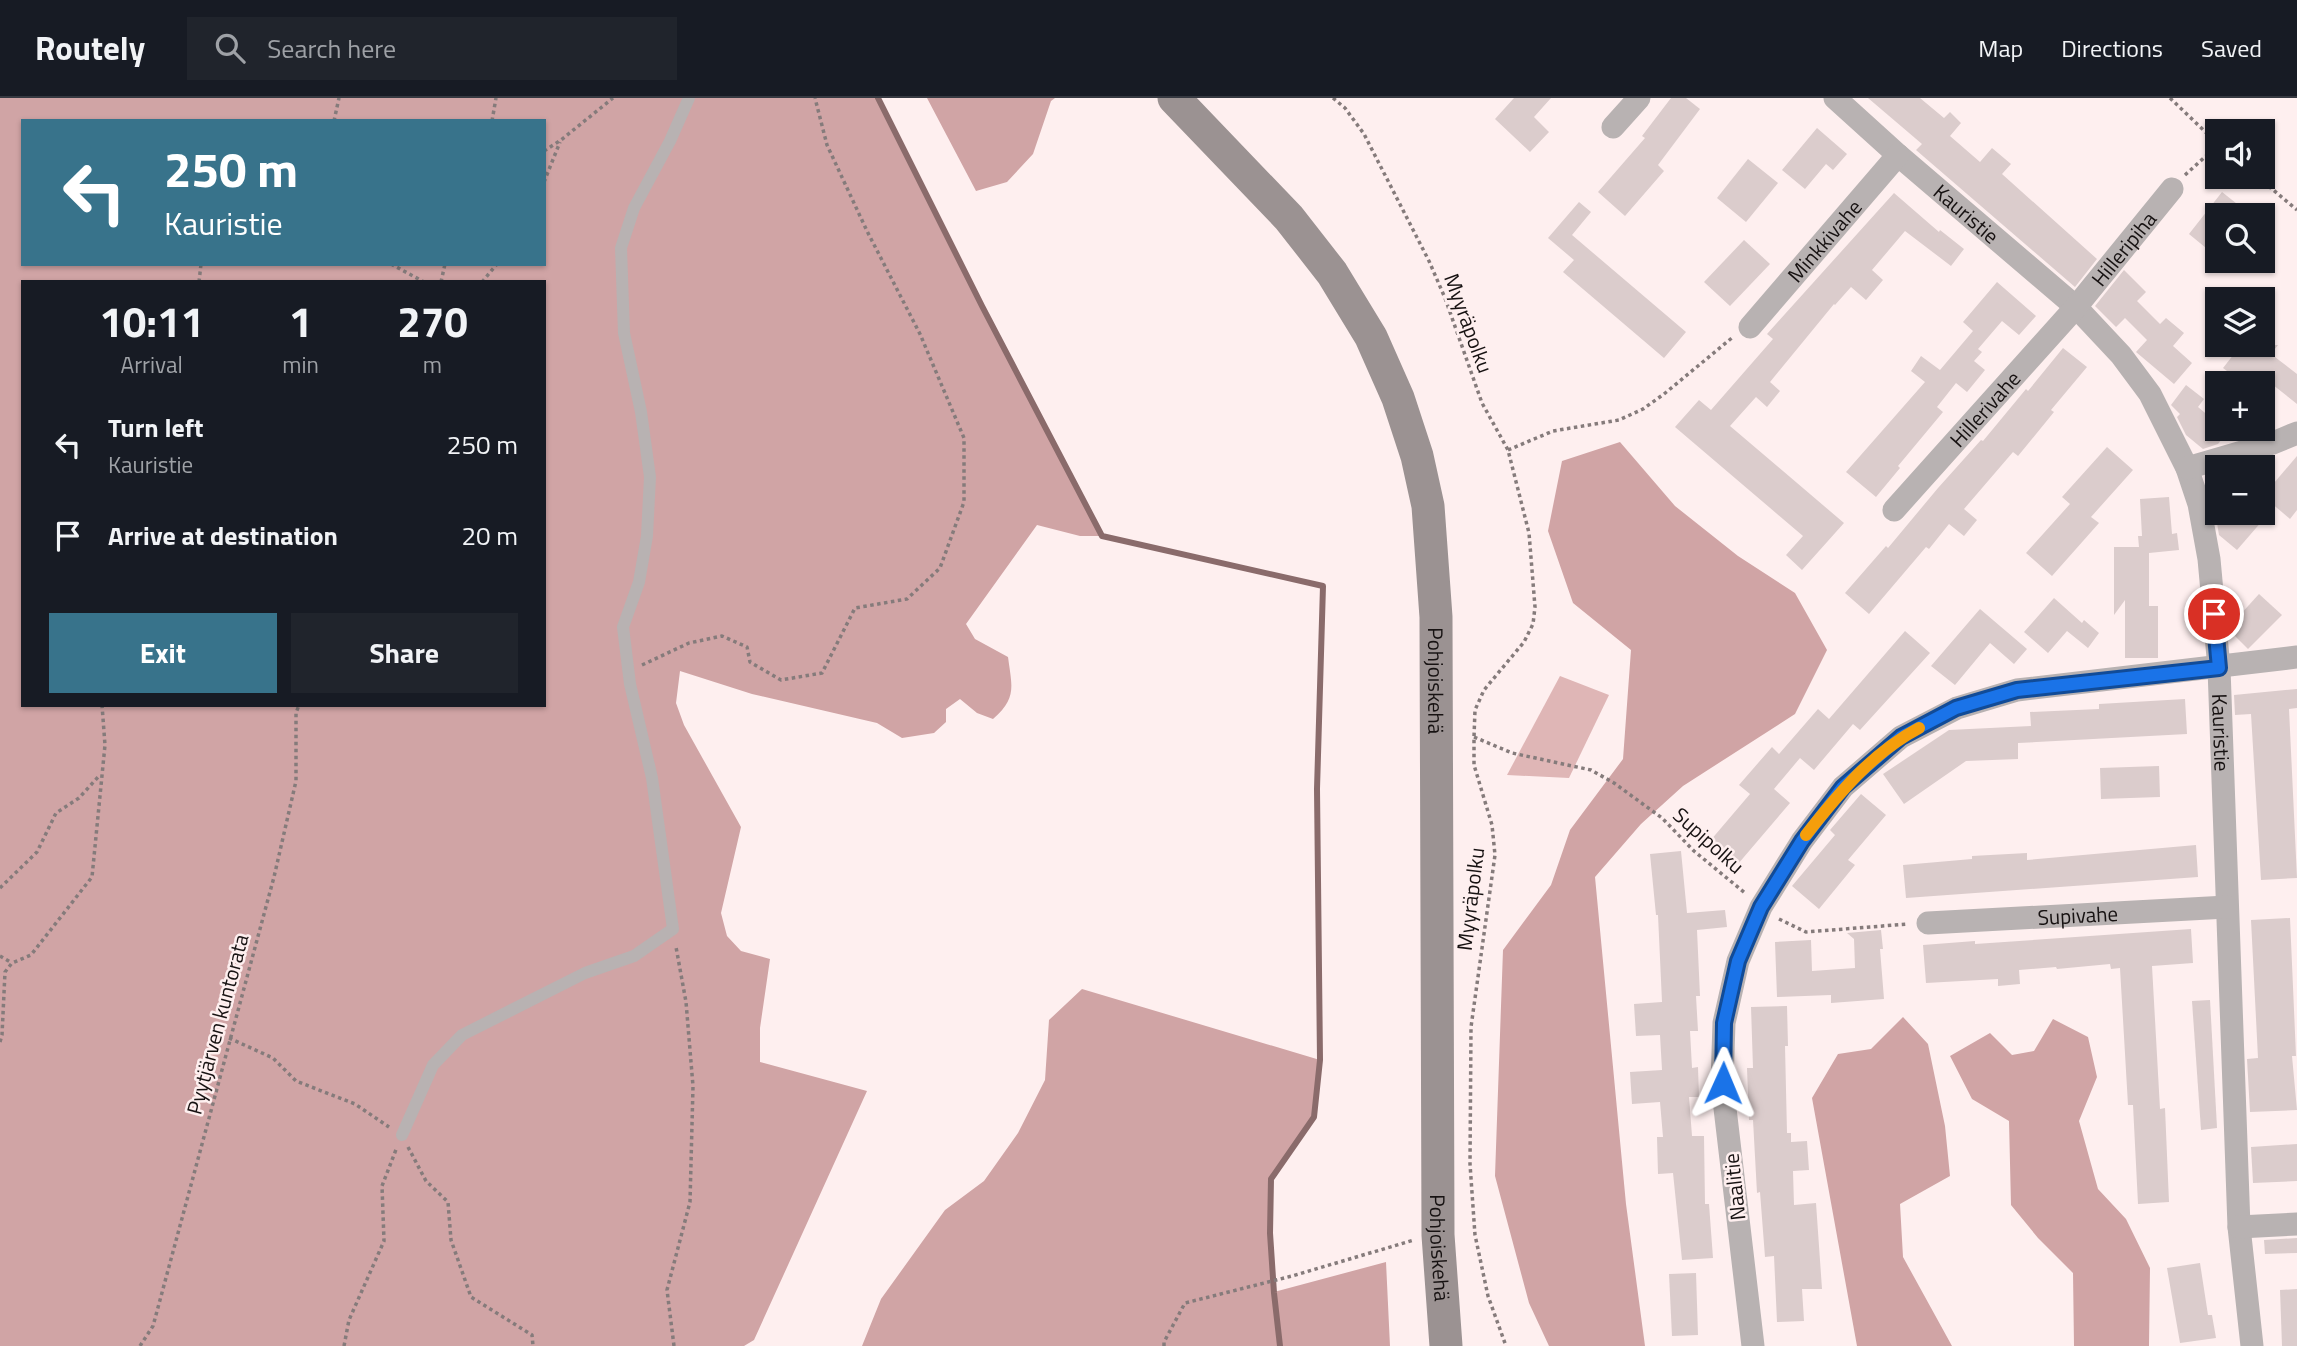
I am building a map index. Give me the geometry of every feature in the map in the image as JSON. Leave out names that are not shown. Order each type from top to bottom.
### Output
[{"type":"main road","name":"Pohjoiskehä","points":[[1174,98],[1289,218],[1332,273],[1371,337],[1398,398],[1417,456],[1428,506],[1436,617],[1438,1235],[1446,1346]]},
{"type":"street","points":[[1613,127],[1639,98]]},
{"type":"street","name":"Kauristie","points":[[1835,98],[2076,307],[2122,355],[2150,394],[2188,468],[2199,504],[2209,559],[2219,668],[2239,1227],[2252,1346]]},
{"type":"street","name":"Minkkivahe","points":[[1750,327],[1898,155]]},
{"type":"street","name":"Hilleripiha","points":[[2076,307],[2172,189]]},
{"type":"street","name":"Hillerivahe","points":[[1894,510],[2076,307]]},
{"type":"street","points":[[2188,468],[2273,443],[2297,433]]},
{"type":"street","name":"Naalitie","points":[[1753,1346],[1723,1071],[1724,1023],[1738,961],[1761,907],[1802,841],[1843,787],[1901,737],[1956,708],[2017,690],[2297,657]]},
{"type":"street","name":"Supivahe","points":[[1928,923],[2227,907]]},
{"type":"street","points":[[2239,1227],[2297,1224]]},
{"type":"lane","points":[[402,1135],[433,1065],[462,1035],[585,973],[634,956],[673,929],[652,778],[628,672],[623,627],[639,582],[646,536],[650,477],[641,412],[624,333],[621,248],[634,208],[670,141],[689,98]]},
{"type":"path","points":[[334,119],[339,98]]},
{"type":"path","points":[[492,119],[496,98]]},
{"type":"path","points":[[546,150],[612,98]]},
{"type":"path","points":[[628,672],[688,643],[722,636],[747,647],[750,662],[781,680],[822,673],[855,608],[907,599],[940,568],[964,502],[964,439],[920,334],[827,145],[815,98]]},
{"type":"path","name":"Myyräpolku","points":[[1333,98],[1345,108],[1364,134],[1429,261],[1482,403],[1508,450],[1529,533],[1535,607],[1533,624],[1524,642],[1485,690],[1475,710],[1474,737],[1474,765],[1492,825],[1495,855],[1471,1027],[1470,1164],[1475,1235],[1488,1296],[1506,1346]]},
{"type":"path","points":[[2169,98],[2205,132]]},
{"type":"path","points":[[546,177],[561,140]]},
{"type":"path","points":[[2172,189],[2205,155]]},
{"type":"path","points":[[2272,189],[2297,210]]},
{"type":"path","points":[[395,266],[420,280]]},
{"type":"path","points":[[484,280],[495,266]]},
{"type":"path","points":[[1508,450],[1553,431],[1619,420],[1643,409],[1724,343],[1750,327]]},
{"type":"path","points":[[0,1042],[5,972],[12,963],[31,955],[92,877],[105,745],[102,707]]},
{"type":"path","name":"Pyytjärven kuntorata","points":[[140,1346],[153,1326],[274,877],[296,780],[298,707]]},
{"type":"path","name":"Supipolku","points":[[1474,737],[1512,753],[1591,770],[1614,783],[1662,818],[1694,851],[1761,907],[1786,924],[1806,932],[1928,923]]},
{"type":"path","points":[[0,888],[37,852],[56,813],[79,798],[101,775]]},
{"type":"path","points":[[673,929],[686,1002],[693,1086],[690,1202],[667,1290],[674,1346]]},
{"type":"path","points":[[0,956],[12,963]]},
{"type":"path","points":[[229,1038],[273,1058],[296,1081],[355,1104],[402,1135],[426,1181],[448,1202],[451,1240],[471,1297],[531,1335],[533,1346]]},
{"type":"path","points":[[344,1346],[349,1320],[383,1241],[382,1186],[402,1135]]},
{"type":"path","points":[[1164,1346],[1185,1303],[1292,1276],[1404,1242],[1438,1235],[1475,1235]]},
{"type":"shaded area","points":[[0,98],[878,98],[982,306],[1102,536],[1080,536],[1037,525],[966,624],[975,639],[1008,657],[1011,691],[1006,705],[993,719],[977,713],[960,699],[946,709],[946,722],[934,733],[902,738],[877,723],[752,694],[680,671],[676,703],[684,725],[741,827],[721,913],[727,936],[741,951],[770,959],[760,1028],[760,1062],[867,1091],[754,1340],[744,1346],[0,1346]]},
{"type":"shaded area","points":[[927,98],[1055,98],[1051,101],[1033,154],[1007,182],[976,191]]},
{"type":"shaded area","points":[[1620,442],[1675,506],[1738,556],[1795,593],[1827,650],[1795,714],[1683,786],[1641,824],[1595,877],[1626,1204],[1645,1346],[1549,1346],[1529,1303],[1495,1176],[1503,950],[1551,885],[1570,830],[1623,759],[1631,650],[1573,603],[1548,531],[1562,461]]},
{"type":"shaded area","points":[[1560,676],[1609,695],[1569,778],[1507,775]]},
{"type":"shaded area","points":[[1082,989],[1320,1060],[1314,1117],[1271,1179],[1270,1233],[1274,1292],[1386,1262],[1390,1346],[862,1346],[881,1299],[945,1210],[984,1181],[1018,1133],[1045,1080],[1049,1020]]},
{"type":"shaded area","points":[[1903,1017],[1928,1044],[1945,1126],[1950,1176],[1900,1204],[1903,1257],[1952,1346],[1857,1346],[1812,1098],[1838,1054],[1871,1049]]},
{"type":"shaded area","points":[[2053,1019],[2088,1037],[2097,1077],[2079,1121],[2098,1189],[2126,1219],[2150,1268],[2149,1346],[2074,1346],[2073,1273],[2038,1238],[2011,1205],[2009,1121],[1972,1099],[1950,1056],[1990,1033],[2012,1055],[2034,1051]]},
{"type":"building","points":[[1514,98],[1551,98],[1534,117],[1549,132],[1530,152],[1495,119]]},
{"type":"building","points":[[1671,98],[1686,98],[1700,109],[1658,165],[1664,171],[1625,216],[1598,192],[1645,138],[1642,136]]},
{"type":"building","points":[[1868,98],[1920,98],[1944,118],[1950,112],[1961,123],[1950,136],[1980,162],[1992,148],[2011,164],[2002,174],[2097,259],[2075,287],[1916,150],[1922,144]]},
{"type":"building","points":[[1817,128],[1847,154],[1833,170],[1826,164],[1805,189],[1782,170]]},
{"type":"building","points":[[1748,159],[1778,183],[1746,222],[1717,198]]},
{"type":"building","points":[[2222,192],[2236,203],[2213,203]]},
{"type":"building","points":[[1894,193],[1939,232],[1940,230],[1964,249],[1951,266],[1905,231],[1872,270],[1883,280],[1866,300],[1851,287],[1770,382],[1780,391],[1767,407],[1756,397],[1730,426],[1844,523],[1802,570],[1786,555],[1803,536],[1675,427],[1699,400],[1711,410],[1773,339],[1767,334]]},
{"type":"building","points":[[1579,202],[1591,212],[1572,235],[1686,332],[1664,358],[1563,272],[1574,260],[1548,238]]},
{"type":"building","points":[[2205,214],[2205,247],[2189,234]]},
{"type":"building","points":[[1744,240],[1770,264],[1730,306],[1704,282]]},
{"type":"building","points":[[2124,270],[2146,292],[2137,301],[2160,324],[2166,318],[2184,333],[2173,346],[2192,363],[2174,384],[2136,352],[2147,340],[2125,318],[2116,327],[2095,306]]},
{"type":"building","points":[[1997,282],[2036,316],[2019,335],[2002,321],[1978,349],[1982,352],[1974,361],[1985,370],[1967,392],[1956,383],[1937,407],[1943,412],[1876,497],[1846,472],[1925,382],[1911,371],[1921,356],[1940,370],[1973,331],[1963,322]]},
{"type":"building","points":[[2063,348],[2087,367],[2051,410],[2054,412],[2018,456],[2013,452],[1964,509],[1977,520],[1964,536],[1949,524],[1869,614],[1845,593],[1886,546],[1888,548],[1981,440],[1983,441],[2026,389],[2028,391]]},
{"type":"building","points":[[2232,357],[2275,357],[2297,374],[2297,404],[2275,387],[2275,371],[2227,371],[2223,368]]},
{"type":"building","points":[[2186,385],[2204,399],[2198,407],[2205,413],[2205,441],[2220,441],[2218,444],[2203,449],[2186,435],[2177,417],[2180,414],[2171,405]]},
{"type":"building","points":[[2107,447],[2133,470],[2091,517],[2099,523],[2052,576],[2026,553],[2070,504],[2062,497]]},
{"type":"building","points":[[2297,456],[2297,510],[2290,519],[2275,506],[2275,482]]},
{"type":"building","points":[[2169,497],[2172,534],[2177,533],[2179,550],[2149,553],[2149,606],[2158,606],[2158,658],[2125,658],[2125,600],[2114,615],[2114,547],[2139,547],[2138,536],[2142,536],[2140,499]]},
{"type":"building","points":[[2217,525],[2259,525],[2237,550],[2219,535]]},
{"type":"building","points":[[2259,594],[2282,615],[2248,649],[2229,627]]},
{"type":"building","points":[[2054,598],[2082,623],[2084,620],[2099,633],[2088,648],[2067,631],[2048,653],[2024,632]]},
{"type":"building","points":[[1980,609],[2027,649],[2014,664],[1990,643],[1955,685],[1931,666]]},
{"type":"building","points":[[1905,631],[1930,653],[1860,730],[1853,724],[1814,770],[1800,758],[1774,789],[1790,803],[1738,864],[1710,841],[1750,794],[1739,785],[1772,747],[1779,754],[1818,709],[1829,719]]},
{"type":"building","points":[[2297,689],[2297,708],[2289,709],[2297,878],[2261,880],[2251,714],[2235,715],[2234,695]]},
{"type":"building","points":[[2185,699],[2187,734],[2018,743],[2018,759],[1966,761],[1904,804],[1883,774],[1949,730],[2031,726],[2030,712],[2099,709],[2099,704]]},
{"type":"building","points":[[2159,766],[2160,797],[2101,799],[2100,768]]},
{"type":"building","points":[[1861,794],[1886,815],[1848,860],[1855,865],[1819,909],[1792,886],[1835,835],[1830,830]]},
{"type":"building","points":[[2196,845],[2198,877],[1906,898],[1903,865],[1972,859],[1972,856],[2027,853],[2027,860]]},
{"type":"building","points":[[1681,851],[1687,913],[1725,910],[1727,927],[1697,930],[1700,996],[1696,996],[1698,1031],[1690,1031],[1692,1068],[1698,1067],[1699,1097],[1689,1097],[1692,1136],[1704,1136],[1705,1204],[1709,1204],[1713,1258],[1682,1260],[1673,1173],[1658,1174],[1657,1137],[1663,1137],[1660,1102],[1632,1104],[1630,1072],[1662,1070],[1660,1035],[1636,1036],[1634,1004],[1662,1002],[1658,915],[1650,854]]},
{"type":"building","points":[[2290,918],[2296,1056],[2292,1056],[2297,1110],[2250,1112],[2247,1059],[2258,1058],[2251,920]]},
{"type":"building","points":[[2191,929],[2193,963],[2152,966],[2160,1109],[2165,1108],[2169,1202],[2138,1204],[2133,1105],[2128,1105],[2120,968],[2111,969],[2110,964],[2019,970],[2020,984],[1998,986],[1998,979],[1926,983],[1923,945],[1975,941],[1975,944]]},
{"type":"building","points":[[1881,930],[1884,999],[1831,1003],[1831,995],[1777,997],[1775,942],[1811,940],[1812,971],[1855,968],[1854,939],[1847,933]]},
{"type":"building","points":[[2210,1000],[2217,1128],[2201,1130],[2192,1001]]},
{"type":"building","points":[[1787,1006],[1787,1133],[1791,1133],[1791,1142],[1807,1141],[1809,1170],[1793,1171],[1794,1205],[1816,1203],[1822,1289],[1802,1289],[1804,1321],[1777,1322],[1774,1256],[1765,1257],[1760,1192],[1757,1193],[1753,1120],[1749,1120],[1747,1068],[1753,1068],[1751,1007]]},
{"type":"building","points":[[2297,1144],[2297,1181],[2253,1183],[2251,1147]]},
{"type":"building","points":[[2297,1238],[2297,1253],[2265,1254],[2264,1240]]},
{"type":"building","points":[[2200,1263],[2208,1315],[2212,1315],[2216,1338],[2180,1343],[2167,1268]]},
{"type":"building","points":[[1696,1273],[1698,1335],[1672,1336],[1669,1274]]},
{"type":"building","points":[[2297,1289],[2297,1346],[2282,1346],[2280,1290]]},
{"type":"waterway","points":[[878,98],[982,306],[1102,536],[1323,586],[1317,789],[1320,1060],[1314,1117],[1271,1179],[1270,1233],[1280,1346]]},
{"type":"slow traffic","points":[[1806,835],[1843,787],[1901,737],[1919,728]]},
{"type":"route","points":[[1723,1083],[1724,1023],[1738,961],[1761,907],[1802,841],[1843,787],[1901,737],[1956,708],[2017,690],[2219,668],[2214,614]]}]
